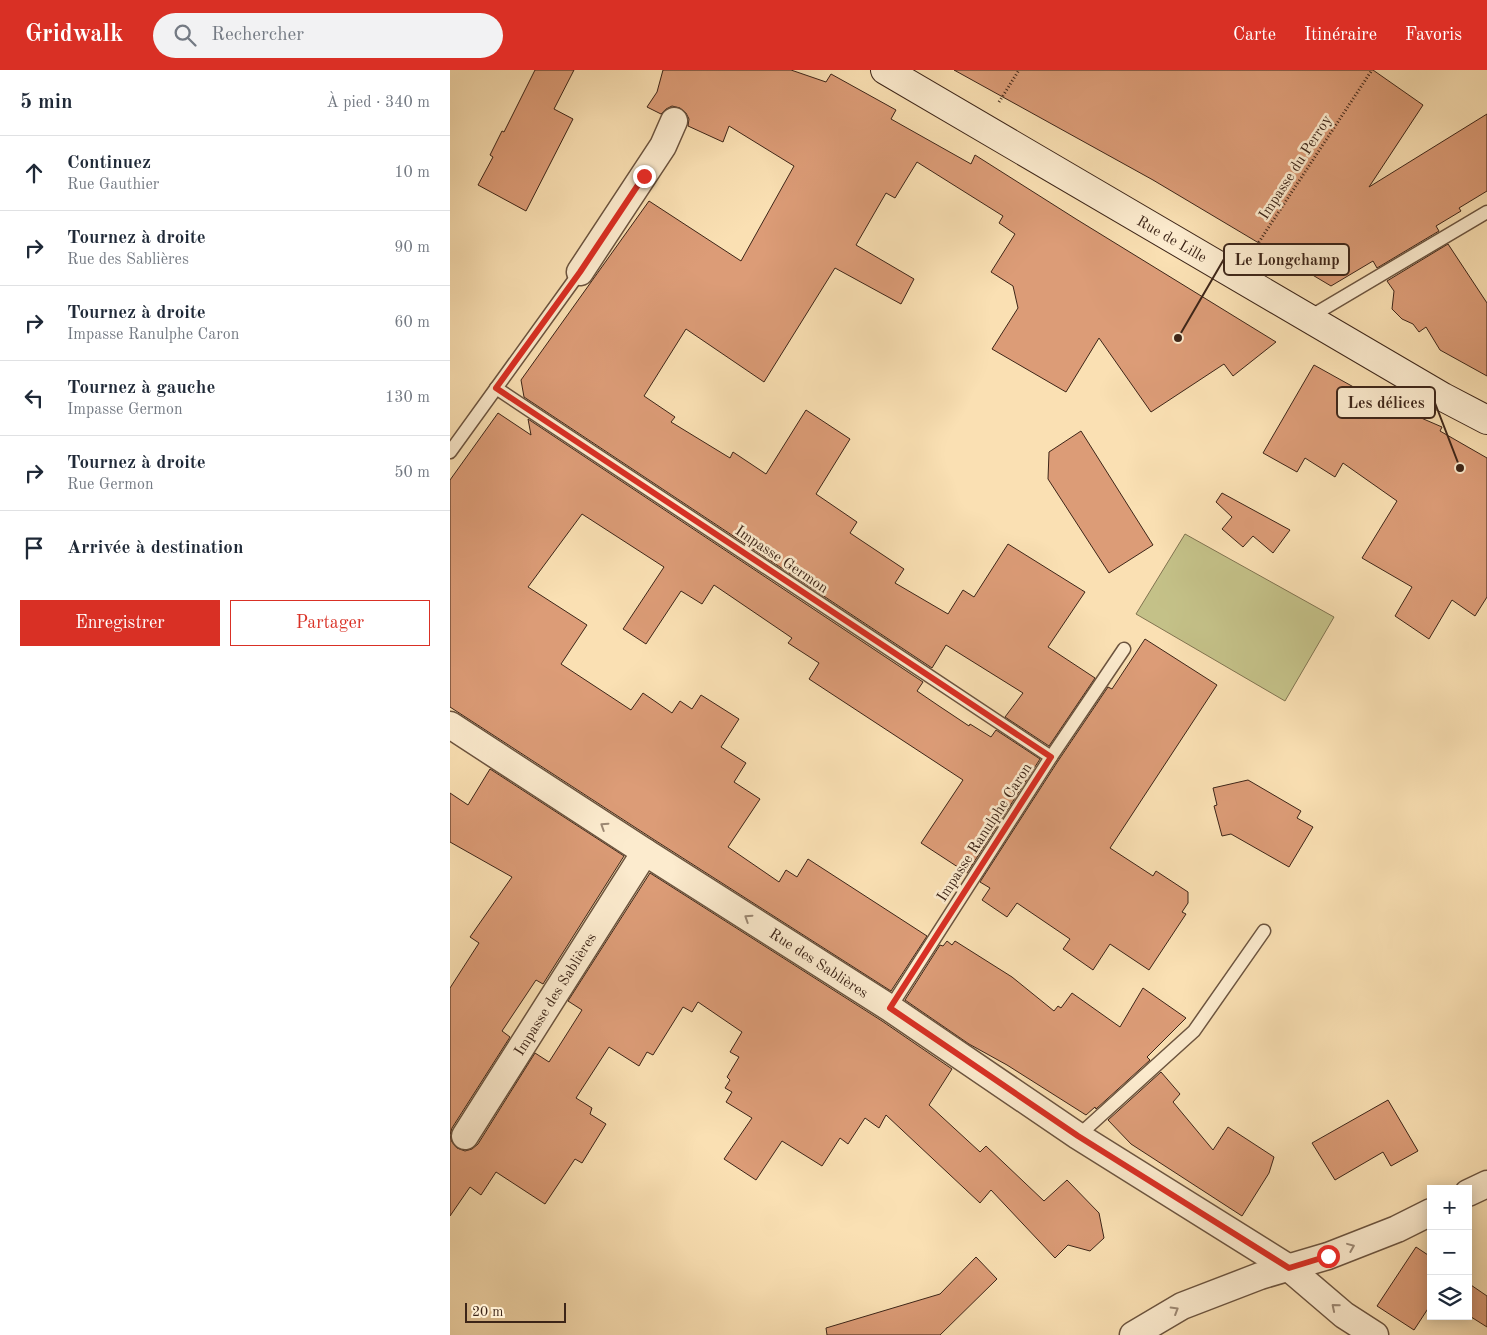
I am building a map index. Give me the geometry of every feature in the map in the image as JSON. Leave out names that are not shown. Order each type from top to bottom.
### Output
[{"type":"main road","name":"Rue de Lille","points":[[885,70],[1442,396],[1487,420]]},
{"type":"street","points":[[580,272],[663,146],[674,121]]},
{"type":"street","name":"Rue des Sablières","points":[[450,725],[890,1008],[1078,1136],[1289,1268],[1344,1315],[1375,1335]]},
{"type":"street","name":"Impasse des Sablières","points":[[465,1136],[645,852]]},
{"type":"street","points":[[1472,1191],[1487,1184]]},
{"type":"street","points":[[1133,1335],[1182,1306],[1260,1276],[1328,1256],[1427,1214]]},
{"type":"lane","points":[[1308,318],[1487,212]]},
{"type":"lane","points":[[450,452],[580,272]]},
{"type":"lane","name":"Impasse Germon","points":[[496,388],[1051,757]]},
{"type":"lane","name":"Impasse Ranulphe Caron","points":[[890,1008],[1051,757],[1124,649]]},
{"type":"lane","points":[[1078,1136],[1194,1031],[1264,931]]},
{"type":"path","name":"Impasse du Perroy","points":[[1237,276],[1372,70]]},
{"type":"shaded area","points":[[1185,534],[1334,617],[1285,701],[1136,614]]},
{"type":"building","points":[[535,70],[574,70],[554,109],[573,119],[526,211],[478,185],[493,157],[490,155],[502,131],[504,132]]},
{"type":"building","points":[[663,70],[791,70],[826,82],[831,74],[896,110],[891,119],[971,164],[975,155],[1276,342],[1233,376],[1224,364],[1151,412],[1099,338],[1066,392],[992,349],[1018,308],[1013,286],[991,272],[1015,234],[999,223],[1003,216],[917,162],[895,198],[886,193],[856,245],[914,279],[901,304],[835,268],[764,382],[686,329],[644,396],[675,417],[671,422],[730,458],[733,452],[766,474],[806,410],[850,439],[816,494],[857,522],[850,533],[904,569],[895,583],[948,614],[963,590],[974,597],[1008,544],[1085,592],[1048,647],[1095,678],[1049,746],[1005,717],[1023,693],[946,645],[932,668],[524,397],[521,380],[649,201],[741,261],[794,166],[729,126],[723,142],[688,126],[689,119],[680,108],[672,106],[661,114],[647,107],[657,92]]},
{"type":"building","points":[[954,70],[1373,70],[1423,105],[1369,187],[1487,114],[1487,191],[1459,208],[1461,211],[1436,226],[1439,231],[1377,268],[1373,261],[1331,286],[1153,180]]},
{"type":"building","points":[[1448,244],[1487,303],[1487,376],[1440,350],[1426,327],[1419,332],[1413,324],[1402,319],[1392,309],[1394,291],[1387,281]]},
{"type":"building","points":[[1314,365],[1368,395],[1442,427],[1440,431],[1487,458],[1487,597],[1475,616],[1452,600],[1429,639],[1395,616],[1412,587],[1362,558],[1397,501],[1343,463],[1335,477],[1305,458],[1297,472],[1263,453]]},
{"type":"building","points":[[498,413],[531,435],[528,419],[923,682],[917,691],[969,726],[970,724],[991,737],[996,730],[1040,759],[967,873],[921,843],[963,780],[809,679],[819,663],[788,643],[792,638],[714,585],[702,604],[681,591],[646,644],[623,629],[664,567],[582,514],[528,587],[587,625],[561,664],[631,710],[643,693],[672,713],[680,701],[692,709],[701,695],[739,719],[721,747],[746,763],[734,782],[760,799],[728,847],[779,882],[786,870],[797,877],[808,859],[927,936],[891,991],[450,707],[450,480]]},
{"type":"building","points":[[1081,431],[1153,545],[1109,573],[1048,479],[1049,452]]},
{"type":"building","points":[[1222,493],[1290,530],[1273,553],[1253,536],[1243,547],[1222,529],[1232,517],[1216,502]]},
{"type":"building","points":[[1145,639],[1217,685],[1110,848],[1153,876],[1156,871],[1188,892],[1188,903],[1182,912],[1186,914],[1149,970],[1110,944],[1093,970],[1063,949],[1070,939],[1017,903],[1007,917],[982,900],[990,888],[980,882],[1108,687],[1112,689]]},
{"type":"building","points":[[490,769],[624,856],[543,984],[536,980],[502,1031],[510,1037],[452,1128],[450,1135],[450,988],[479,943],[470,937],[512,877],[450,842],[450,793],[468,805]]},
{"type":"building","points":[[1248,780],[1301,811],[1297,818],[1313,827],[1289,867],[1231,834],[1222,836],[1214,806],[1217,805],[1213,788]]},
{"type":"building","points":[[650,873],[882,1021],[952,1069],[929,1105],[980,1152],[986,1146],[1044,1201],[1067,1180],[1099,1213],[1104,1238],[1090,1251],[1068,1245],[1055,1258],[991,1190],[980,1203],[886,1115],[879,1128],[865,1118],[848,1144],[840,1138],[822,1166],[782,1141],[756,1180],[724,1159],[752,1118],[726,1102],[732,1092],[725,1088],[730,1080],[727,1077],[739,1057],[730,1052],[742,1032],[698,1002],[692,1012],[683,1007],[653,1055],[647,1052],[639,1066],[609,1047],[576,1098],[592,1108],[590,1114],[606,1124],[582,1163],[575,1159],[545,1204],[496,1172],[481,1195],[470,1187],[450,1216],[450,1135],[452,1142],[457,1148],[465,1151],[472,1149],[478,1144],[535,1053],[549,1062],[582,1010],[568,1001]]},
{"type":"building","points":[[947,941],[952,945],[955,941],[1012,977],[1054,1011],[1058,1006],[1061,1008],[1072,993],[1120,1027],[1143,988],[1186,1018],[1147,1057],[1150,1060],[1096,1109],[1095,1107],[1086,1115],[1007,1065],[969,1044],[905,1000],[940,945],[943,946]]},
{"type":"building","points":[[1161,1072],[1180,1094],[1173,1102],[1213,1150],[1228,1127],[1274,1157],[1269,1173],[1242,1216],[1131,1144],[1108,1120]]},
{"type":"building","points":[[1388,1100],[1418,1151],[1391,1166],[1383,1152],[1335,1180],[1312,1143]]},
{"type":"building","points":[[1416,1247],[1427,1254],[1427,1310],[1414,1330],[1377,1306]]},
{"type":"building","points":[[976,1257],[997,1279],[940,1335],[827,1335],[826,1328],[940,1294]]},
{"type":"building","points":[[1472,1286],[1487,1296],[1487,1327],[1472,1318]]},
{"type":"place","name":"Le Longchamp","points":[[1178,338]]},
{"type":"place","name":"Les délices","points":[[1460,468]]},
{"type":"route","points":[[644,176],[580,272],[496,388],[1051,757],[890,1008],[1078,1136],[1289,1268],[1328,1256]]}]
